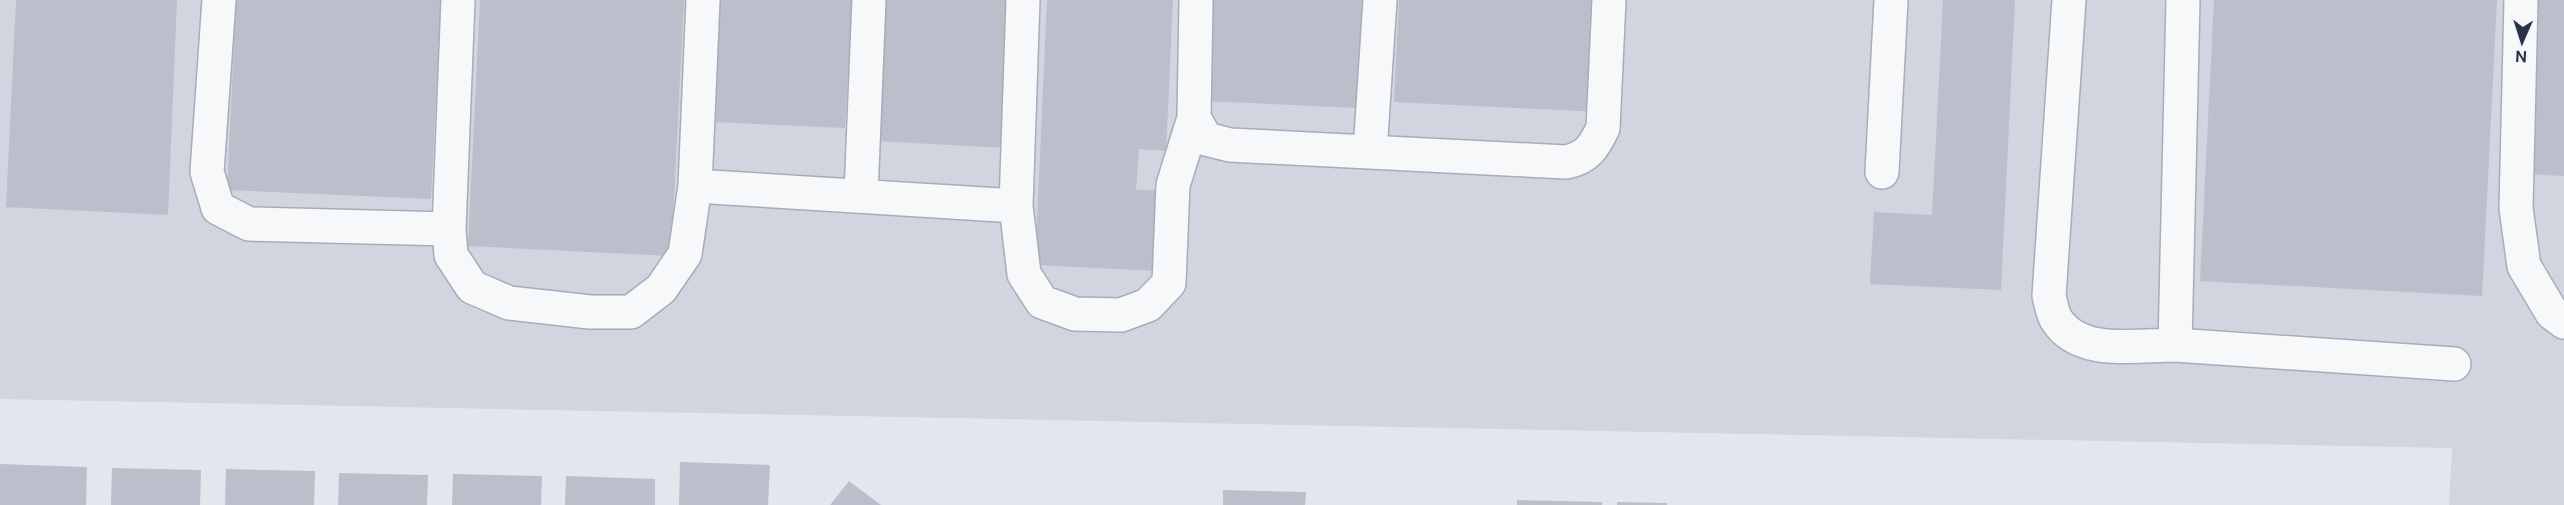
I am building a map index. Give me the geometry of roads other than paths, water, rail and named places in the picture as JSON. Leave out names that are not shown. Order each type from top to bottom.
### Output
[{"type":"lane","points":[[219,0],[207,172],[218,208],[249,224],[449,229]]},
{"type":"lane","points":[[458,0],[449,229],[451,255],[472,287],[509,303],[590,312],[631,312],[661,289],[685,254],[695,186],[703,0]]},
{"type":"lane","points":[[861,195],[869,0]]},
{"type":"lane","points":[[1023,0],[1016,206],[1024,274],[1042,302],[1074,314],[1120,315],[1149,305],[1169,283],[1173,186],[1194,118],[1196,0]]},
{"type":"lane","points":[[1370,152],[1380,0]]},
{"type":"lane","points":[[1194,118],[1206,139],[1230,145],[1566,162],[1581,159],[1594,146],[1603,128],[1609,0]]},
{"type":"lane","points":[[1882,172],[1891,0]]},
{"type":"lane","points":[[2069,0],[2049,296],[2055,318],[2070,335],[2094,345],[2175,345],[2454,364]]},
{"type":"lane","points":[[2175,345],[2183,0]]},
{"type":"lane","points":[[2521,0],[2518,220],[2524,266],[2552,313],[2564,322]]},
{"type":"lane","points":[[695,186],[1016,206]]}]
